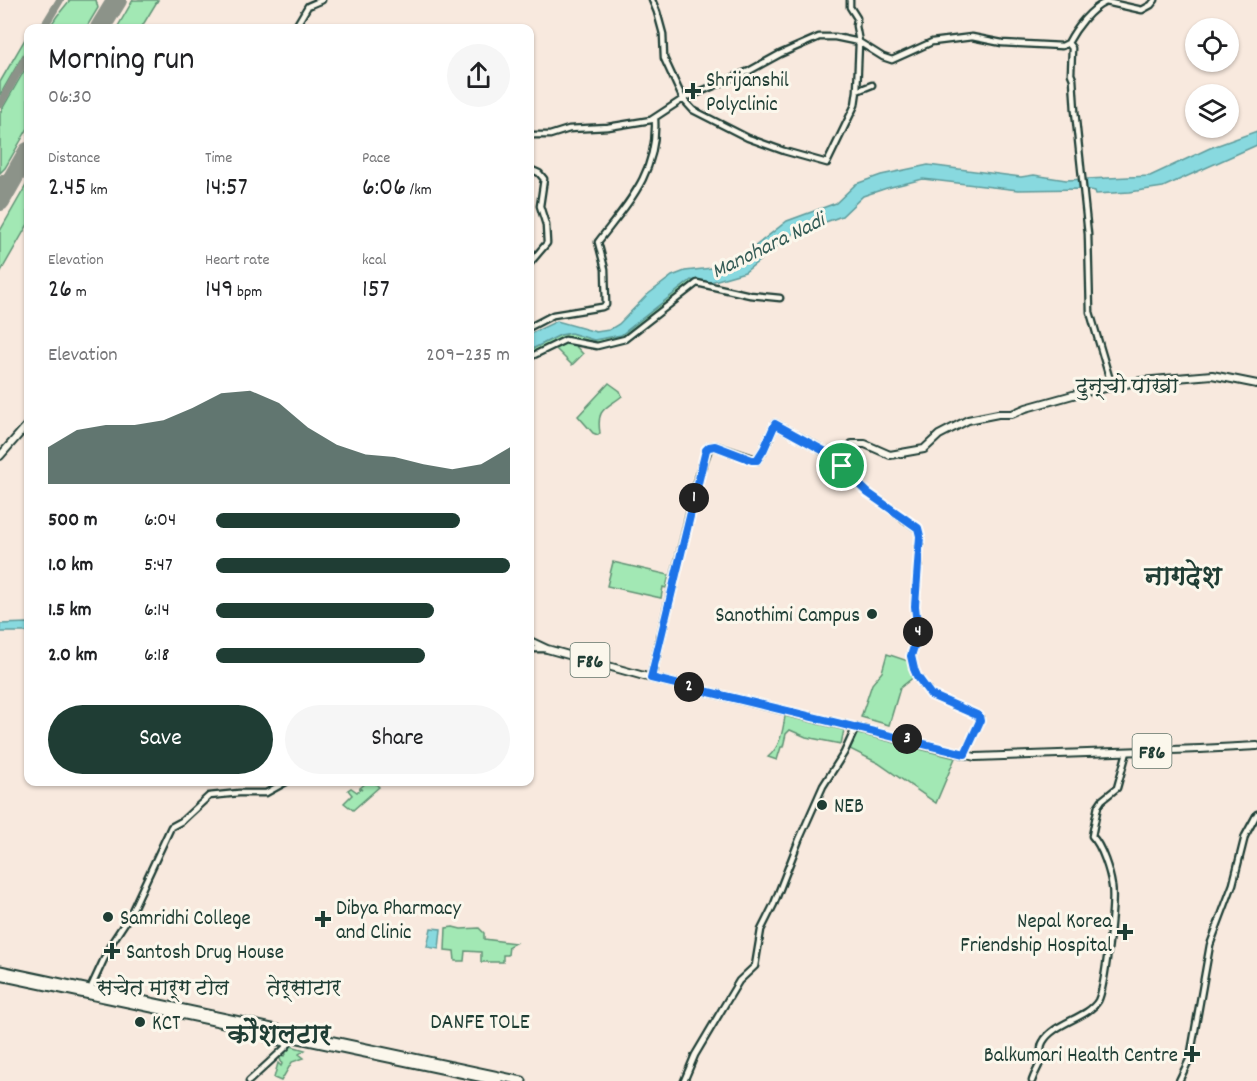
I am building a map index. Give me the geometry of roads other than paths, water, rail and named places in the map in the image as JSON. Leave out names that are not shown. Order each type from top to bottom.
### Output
[{"type":"highway","points":[[0,970],[268,1033],[498,1081]]},
{"type":"highway","points":[[0,976],[102,995]]},
{"type":"highway","points":[[268,1033],[522,1081]]},
{"type":"main road","points":[[297,24],[308,6],[322,0]]},
{"type":"main road","points":[[652,0],[663,34],[664,57],[683,99],[701,115],[748,138],[827,163],[855,105],[857,91],[859,42],[857,18],[853,13],[850,0]]},
{"type":"main road","points":[[534,135],[550,135],[569,129],[608,127],[655,119],[683,99],[750,71],[810,39],[819,37],[835,37],[859,42],[892,60],[932,42],[972,37],[1010,44],[1062,46],[1068,43],[1093,10],[1101,4],[1106,2],[1142,10],[1155,0]]},
{"type":"main road","points":[[1068,43],[1072,48],[1071,74],[1089,253],[1090,312],[1112,387]]},
{"type":"main road","points":[[857,91],[872,85]]},
{"type":"main road","points":[[534,325],[553,315],[606,305],[605,269],[598,242],[631,200],[646,175],[655,119]]},
{"type":"main road","points":[[534,171],[544,179],[540,206],[546,225],[547,239],[546,247],[534,259]]},
{"type":"main road","points":[[534,355],[565,340],[597,346],[625,339],[697,283],[750,295],[780,298]]},
{"type":"main road","points":[[842,466],[852,444],[865,444],[890,455],[924,449],[939,435],[968,420],[998,414],[1012,414],[1055,399],[1112,387],[1148,380],[1212,375],[1257,384]]},
{"type":"main road","points":[[651,678],[707,448],[715,446],[757,460],[775,424],[819,448],[842,466],[868,493],[918,528],[920,536],[915,606],[918,634],[911,656],[917,676],[931,695],[979,716],[980,721],[965,754]]},
{"type":"main road","points":[[0,456],[24,429]]},
{"type":"main road","name":"F86","points":[[534,643],[547,649],[651,678],[985,757],[1257,746]]},
{"type":"main road","points":[[534,649],[547,649]]},
{"type":"main road","points":[[684,1081],[695,1054],[739,981],[755,966],[764,924],[799,840],[823,786],[844,753],[856,727]]},
{"type":"main road","points":[[1032,1081],[1040,1062],[1040,1048],[1044,1039],[1061,1025],[1081,1015],[1098,1000],[1106,965],[1113,896],[1112,884],[1101,849],[1092,836],[1093,826],[1100,803],[1118,786],[1118,778],[1127,752]]},
{"type":"main road","points":[[92,985],[111,944],[130,915],[171,827],[182,821],[209,796],[239,793],[264,794],[279,786]]},
{"type":"main road","points":[[1179,1081],[1190,1058],[1208,950],[1233,884],[1245,835],[1257,814]]},
{"type":"main road","points":[[249,1081],[288,1044],[268,1033]]},
{"type":"water","name":"Manohara Nadi","points":[[1257,131],[1257,145],[1163,187],[1096,194],[1095,191],[1084,189],[1018,190],[923,179],[887,188],[863,196],[842,216],[793,234],[745,272],[707,283],[691,280],[621,335],[594,340],[571,333],[560,335],[534,348],[534,332],[557,321],[596,332],[609,330],[619,324],[647,295],[672,276],[685,271],[721,267],[735,262],[787,221],[836,203],[856,184],[881,175],[928,165],[1021,177],[1034,175],[1066,180],[1150,176],[1210,148]]},
{"type":"water","points":[[24,623],[24,632],[0,632],[0,624]]},
{"type":"water","points":[[431,928],[441,929],[439,949],[427,947]]},
{"type":"place","name":"Shrijanshil Polyclinic","points":[[693,91]]},
{"type":"place","name":"Sanothimi Campus","points":[[872,614]]},
{"type":"place","name":"NEB","points":[[822,805]]},
{"type":"place","name":"Samridhi College","points":[[108,917]]},
{"type":"place","name":"Dibya Pharmacy and Clinic","points":[[323,919]]},
{"type":"place","name":"Nepal Korea Friendship Hospital","points":[[1125,932]]},
{"type":"place","name":"Santosh Drug House","points":[[112,951]]},
{"type":"place","name":"KCT","points":[[140,1022]]},
{"type":"place","name":"Balkumari Health Centre","points":[[1192,1054]]},
{"type":"district","name":"ढुन्चो पाखा","points":[[1127,384]]},
{"type":"district","name":"नागदेश","points":[[1183,575]]},
{"type":"district","name":"सचेत मार्ग टोल","points":[[163,986]]},
{"type":"district","name":"तेर्साटार","points":[[304,986]]},
{"type":"district","name":"DANFE TOLE","points":[[480,1020]]},
{"type":"district","name":"कौशलटार","points":[[279,1033]]}]
